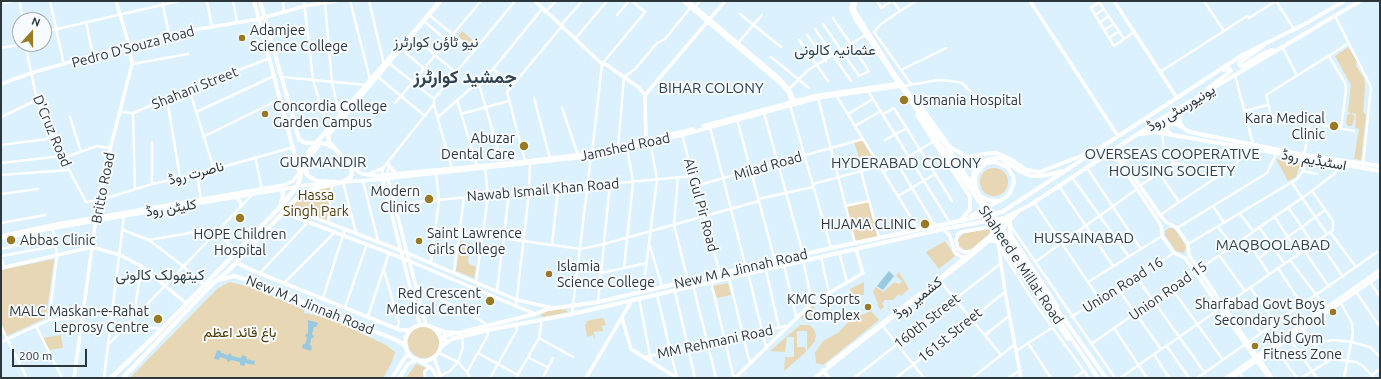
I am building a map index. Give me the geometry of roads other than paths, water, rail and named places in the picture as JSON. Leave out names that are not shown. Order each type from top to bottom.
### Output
[{"type":"highway","points":[[111,378],[162,329],[204,285],[236,262],[282,212],[298,197],[313,189],[343,182],[352,174],[349,164],[329,142],[328,131],[378,77],[386,64],[437,1]]},
{"type":"highway","points":[[123,378],[213,284],[236,251],[293,192],[300,180],[301,170],[309,155],[318,143],[370,80],[401,49],[440,1]]},
{"type":"highway","points":[[309,155],[305,168],[307,175],[316,181],[343,182]]},
{"type":"highway","points":[[277,210],[283,200],[282,190]]},
{"type":"main road","points":[[254,1],[280,99],[301,170]]},
{"type":"main road","points":[[260,1],[299,139],[305,142],[326,144],[335,149]]},
{"type":"main road","name":"یونیورسٹی روڈ","points":[[1002,212],[1244,54],[1294,29],[1344,1]]},
{"type":"main road","name":"یونیورسٹی روڈ","points":[[1004,218],[1017,213],[1086,167],[1188,103],[1360,1]]},
{"type":"main road","points":[[852,2],[854,10],[867,34],[901,86],[979,196],[988,200],[999,201]]},
{"type":"main road","points":[[1270,41],[1258,51],[1240,62],[1239,65],[1243,66],[1264,53],[1281,47]]},
{"type":"main road","points":[[1203,94],[1214,83],[1230,74],[1231,69],[1227,68],[1210,76]]},
{"type":"main road","points":[[908,95],[906,99],[935,139],[971,201],[965,218],[956,222]]},
{"type":"main road","points":[[908,95],[921,104],[950,147],[967,157],[997,153],[1010,159],[1026,170],[1040,172],[1096,150]]},
{"type":"main road","points":[[1184,129],[1180,123],[1180,117],[1188,103]]},
{"type":"main road","name":"اسٹیڈیم روڈ","points":[[1174,136],[1166,130],[1169,123],[1175,124],[1190,132],[1276,154],[1380,166]]},
{"type":"main road","name":"اسٹیڈیم روڈ","points":[[1132,138],[1144,133],[1162,133],[1174,136],[1254,146],[1339,165],[1380,172]]},
{"type":"main road","name":"Shaheed e Millat Road","points":[[935,139],[945,151],[990,219],[1038,287],[1067,323],[1106,378]]},
{"type":"main road","points":[[971,190],[971,178],[975,168],[979,163],[989,159],[999,158],[1005,160],[1021,172],[1031,176],[1042,176],[1054,172],[1065,171]]},
{"type":"main road","name":"Shaheed e Millat Road","points":[[999,201],[1010,193],[1014,182],[1011,171],[1002,164],[986,164],[978,171],[976,178],[976,188],[980,196],[1079,351],[1098,378]]},
{"type":"main road","points":[[1034,192],[1036,201]]},
{"type":"main road","points":[[966,219],[999,201]]},
{"type":"main road","name":"New M A Jinnah Road","points":[[434,328],[455,333],[516,325],[572,314],[729,277],[775,261],[1002,212]]},
{"type":"main road","name":"New M A Jinnah Road","points":[[441,347],[452,340],[554,308],[598,302],[720,274],[766,269],[943,229],[1004,218]]},
{"type":"main road","points":[[1010,221],[1012,237],[1067,323]]},
{"type":"main road","points":[[1006,250],[1007,241],[1012,237]]},
{"type":"main road","points":[[989,241],[998,244],[1006,250],[1068,340],[1079,351]]},
{"type":"main road","name":"New M A Jinnah Road","points":[[236,262],[397,329],[411,330]]},
{"type":"main road","points":[[222,272],[231,276]]},
{"type":"main road","name":"New M A Jinnah Road","points":[[213,284],[231,276],[243,278],[396,340],[406,346]]},
{"type":"main road","points":[[399,378],[408,364],[419,360],[434,358],[439,353],[441,347],[441,336],[434,328],[426,325],[420,325],[411,330],[406,337],[408,353],[419,360]]},
{"type":"main road","points":[[452,340],[445,340],[443,338],[455,333]]},
{"type":"main road","points":[[392,378],[408,353]]},
{"type":"street","points":[[1,3],[13,1]]},
{"type":"street","points":[[20,1],[21,12]]},
{"type":"street","points":[[50,1],[64,65]]},
{"type":"street","name":"Britto Road","points":[[74,378],[84,318],[96,220],[111,148],[132,64],[129,45],[116,1]]},
{"type":"street","points":[[52,31],[120,15],[162,3],[179,1]]},
{"type":"street","points":[[207,1],[212,27]]},
{"type":"street","points":[[233,1],[237,22]]},
{"type":"street","points":[[283,1],[284,12]]},
{"type":"street","points":[[304,1],[313,80],[328,131]]},
{"type":"street","name":"Pedro D'Souza Road","points":[[1,84],[31,73],[64,65],[169,34],[259,19],[305,6],[336,1]]},
{"type":"street","points":[[350,1],[370,80]]},
{"type":"street","points":[[369,1],[386,64],[434,99]]},
{"type":"street","points":[[395,103],[481,1]]},
{"type":"street","points":[[452,170],[434,104],[434,99],[515,1]]},
{"type":"street","points":[[536,1],[574,39],[602,64],[638,87],[645,95],[647,142],[657,179],[643,292]]},
{"type":"street","points":[[438,117],[493,69],[544,10],[556,1]]},
{"type":"street","points":[[525,161],[506,92],[582,1]]},
{"type":"street","points":[[574,39],[607,1]]},
{"type":"street","points":[[617,15],[628,1]]},
{"type":"street","points":[[572,314],[602,64],[646,12],[632,1]]},
{"type":"street","points":[[683,1],[693,7]]},
{"type":"street","points":[[688,1],[781,84],[793,103]]},
{"type":"street","points":[[618,147],[624,77],[635,69],[657,43],[665,39],[700,1]]},
{"type":"street","points":[[645,95],[725,1]]},
{"type":"street","points":[[877,1],[880,8],[892,1],[900,11]]},
{"type":"street","points":[[911,84],[874,32],[881,24],[916,1]]},
{"type":"street","points":[[1037,1],[1031,2],[1118,136]]},
{"type":"street","points":[[1204,1],[1224,31]]},
{"type":"street","points":[[1160,72],[1246,16],[1248,18],[1276,1],[1294,29]]},
{"type":"street","points":[[1124,39],[1099,2],[1091,8],[1114,46],[1124,39],[1134,32]]},
{"type":"street","points":[[1116,2],[1177,98]]},
{"type":"street","points":[[162,3],[169,34]]},
{"type":"street","points":[[323,3],[332,82],[340,115]]},
{"type":"street","points":[[1095,15],[1104,9]]},
{"type":"street","points":[[429,14],[474,51]]},
{"type":"street","points":[[740,14],[781,47]]},
{"type":"street","points":[[738,43],[762,14]]},
{"type":"street","points":[[1335,15],[1371,87],[1363,164]]},
{"type":"street","points":[[1099,23],[1109,16]]},
{"type":"street","points":[[824,24],[859,76],[869,71],[833,18]]},
{"type":"street","points":[[424,21],[447,41]]},
{"type":"street","points":[[709,21],[738,43],[789,89],[805,156],[831,248]]},
{"type":"street","points":[[86,22],[93,56]]},
{"type":"street","points":[[1104,30],[1114,24]]},
{"type":"street","points":[[270,34],[307,28]]},
{"type":"street","points":[[815,29],[851,81]]},
{"type":"street","points":[[1109,38],[1118,31]]},
{"type":"street","points":[[789,89],[808,70],[826,61],[867,34]]},
{"type":"street","points":[[412,35],[456,73]]},
{"type":"street","points":[[807,35],[826,61]]},
{"type":"street","points":[[799,40],[828,81]]},
{"type":"street","points":[[1349,43],[1266,95],[1271,116],[1354,131]]},
{"type":"street","points":[[1,48],[12,46]]},
{"type":"street","points":[[1281,47],[1297,76]]},
{"type":"street","points":[[901,70],[946,48]]},
{"type":"street","points":[[401,49],[445,86]]},
{"type":"street","name":"D'Cruz Road","points":[[27,52],[37,100],[69,170],[86,202],[100,200]]},
{"type":"street","points":[[132,64],[188,54]]},
{"type":"street","points":[[1329,56],[1345,83],[1346,90],[1341,129]]},
{"type":"street","points":[[771,57],[809,88]]},
{"type":"street","name":"Shahani Street","points":[[120,112],[133,113],[189,89],[270,58]]},
{"type":"street","points":[[493,69],[513,84]]},
{"type":"street","points":[[1235,75],[1254,146]]},
{"type":"street","points":[[196,112],[275,76]]},
{"type":"street","points":[[282,77],[366,85]]},
{"type":"street","points":[[378,77],[425,116]]},
{"type":"street","points":[[901,86],[938,80],[951,81],[962,83],[973,94]]},
{"type":"street","points":[[478,81],[502,164]]},
{"type":"street","name":"Jamshed Road","points":[[387,177],[398,174],[530,164],[592,155],[627,148],[841,91],[901,86]]},
{"type":"street","name":"Jamshed Road","points":[[364,175],[387,177],[436,173],[477,166],[592,155],[618,147],[682,135],[793,103],[836,94],[901,86]]},
{"type":"street","points":[[189,89],[214,169]]},
{"type":"street","points":[[868,91],[950,223]]},
{"type":"street","points":[[836,94],[918,229]]},
{"type":"street","points":[[534,98],[550,158]]},
{"type":"street","points":[[818,98],[855,244]]},
{"type":"street","points":[[167,99],[180,178]]},
{"type":"street","points":[[203,137],[280,99]]},
{"type":"street","points":[[848,114],[873,99]]},
{"type":"street","points":[[1,117],[37,100]]},
{"type":"street","points":[[457,100],[477,166]]},
{"type":"street","points":[[461,114],[509,101]]},
{"type":"street","points":[[349,164],[364,175],[374,173],[383,168],[434,104]]},
{"type":"street","points":[[1244,111],[1268,105]]},
{"type":"street","points":[[562,108],[578,156]]},
{"type":"street","points":[[883,114],[894,108],[952,201]]},
{"type":"street","points":[[855,126],[880,111]]},
{"type":"street","points":[[764,112],[804,255]]},
{"type":"street","points":[[133,113],[134,189]]},
{"type":"street","points":[[70,117],[81,152]]},
{"type":"street","points":[[737,119],[775,261]]},
{"type":"street","points":[[1188,244],[1298,179],[1303,171],[1310,124]]},
{"type":"street","points":[[710,127],[766,347]]},
{"type":"street","points":[[885,140],[907,128]]},
{"type":"street","points":[[1162,133],[1164,151],[1174,163],[1216,171],[1221,174]]},
{"type":"street","name":"Ali Gul Pir Road","points":[[682,135],[720,274]]},
{"type":"street","points":[[1,145],[54,138]]},
{"type":"street","name":"Milad Road","points":[[695,186],[805,156],[863,138]]},
{"type":"street","points":[[883,172],[920,150],[935,139]]},
{"type":"street","points":[[152,142],[152,184]]},
{"type":"street","points":[[1160,215],[1238,162],[1242,145]]},
{"type":"street","points":[[1,163],[63,157],[97,146],[111,148]]},
{"type":"street","name":"ناصرت روڈ","points":[[100,200],[152,184],[197,174],[294,147]]},
{"type":"street","points":[[624,268],[633,182],[627,148]]},
{"type":"street","points":[[1114,150],[1160,215],[1170,225],[1177,228],[1188,244],[1188,251],[1197,272]]},
{"type":"street","points":[[1177,228],[1267,173],[1276,154]]},
{"type":"street","points":[[255,157],[262,189]]},
{"type":"street","points":[[391,158],[388,165],[387,177],[393,205],[426,325]]},
{"type":"street","points":[[897,163],[936,226]]},
{"type":"street","points":[[1036,262],[1174,163]]},
{"type":"street","points":[[516,306],[529,192],[530,164]]},
{"type":"street","points":[[388,165],[398,174]]},
{"type":"street","name":"Union Road 15","points":[[1091,344],[1312,191],[1336,173],[1339,165]]},
{"type":"street","points":[[436,229],[580,249],[704,217],[880,166]]},
{"type":"street","points":[[1086,167],[1141,249]]},
{"type":"street","points":[[383,168],[382,177],[420,325]]},
{"type":"street","points":[[476,282],[488,196],[485,168]]},
{"type":"street","points":[[1,175],[69,170]]},
{"type":"street","name":"کلیٹن روڈ","points":[[1,239],[96,220],[236,197],[262,189],[284,185],[293,181],[301,170]]},
{"type":"street","points":[[861,171],[879,238]]},
{"type":"street","points":[[1303,171],[1317,174]]},
{"type":"street","points":[[431,263],[439,200],[436,173]]},
{"type":"street","points":[[1159,173],[1179,202]]},
{"type":"street","points":[[197,174],[202,200]]},
{"type":"street","points":[[898,196],[934,174]]},
{"type":"street","name":"Nawab Ismail Khan Road","points":[[393,205],[693,176]]},
{"type":"street","name":"Jamshed Road","points":[[343,182],[363,181],[382,177]]},
{"type":"street","points":[[678,177],[674,224],[688,282]]},
{"type":"street","points":[[1072,177],[1129,257]]},
{"type":"street","points":[[363,181],[378,242]]},
{"type":"street","points":[[343,182],[356,234]]},
{"type":"street","name":"کلیٹن روڈ","points":[[1,236],[202,200],[343,182]]},
{"type":"street","points":[[1292,183],[1327,234]]},
{"type":"street","points":[[598,302],[610,184]]},
{"type":"street","points":[[328,223],[332,185]]},
{"type":"street","points":[[1059,186],[1114,266]]},
{"type":"street","points":[[1140,187],[1157,219],[1162,234],[1174,253],[1181,255],[1197,272],[1258,358],[1270,378]]},
{"type":"street","points":[[1,194],[38,189]]},
{"type":"street","points":[[552,245],[558,189]]},
{"type":"street","points":[[1120,378],[1333,230],[1333,221],[1312,191]]},
{"type":"street","points":[[108,344],[217,232],[252,193]]},
{"type":"street","points":[[497,291],[509,194]]},
{"type":"street","points":[[236,197],[240,201],[241,206]]},
{"type":"street","points":[[454,272],[464,198]]},
{"type":"street","points":[[845,206],[869,201]]},
{"type":"street","points":[[1036,201],[1100,300]]},
{"type":"street","points":[[1213,206],[1224,223]]},
{"type":"street","points":[[287,207],[454,272],[517,300],[554,308]]},
{"type":"street","points":[[1288,207],[1313,244]]},
{"type":"street","points":[[1259,258],[1326,210]]},
{"type":"street","points":[[282,212],[409,260],[535,314]]},
{"type":"street","name":"کشمیر روڈ","points":[[811,378],[940,281],[989,241],[1017,213]]},
{"type":"street","points":[[1240,214],[1253,231]]},
{"type":"street","points":[[1,223],[45,215]]},
{"type":"street","points":[[104,378],[124,216]]},
{"type":"street","points":[[1274,216],[1299,254]]},
{"type":"street","name":"کشمیر روڈ","points":[[882,325],[972,252],[993,232],[990,219]]},
{"type":"street","points":[[972,252],[964,252],[958,249],[956,238],[961,232],[1010,221],[1072,317],[1114,378]]},
{"type":"street","points":[[260,273],[308,222]]},
{"type":"street","points":[[1088,282],[1141,249],[1162,234],[1164,228],[1170,225]]},
{"type":"street","points":[[1218,227],[1233,246]]},
{"type":"street","points":[[1259,227],[1284,263]]},
{"type":"street","points":[[49,320],[58,256],[53,229]]},
{"type":"street","points":[[149,240],[213,229],[236,251]]},
{"type":"street","points":[[323,298],[345,229]]},
{"type":"street","points":[[943,229],[950,236],[955,253],[962,257],[969,257]]},
{"type":"street","points":[[123,230],[149,240],[183,266],[204,285]]},
{"type":"street","points":[[285,282],[335,232]]},
{"type":"street","points":[[1330,232],[1356,267]]},
{"type":"street","points":[[1,249],[54,237]]},
{"type":"street","points":[[1245,237],[1269,274]]},
{"type":"street","points":[[1318,240],[1343,277]]},
{"type":"street","points":[[649,243],[662,287]]},
{"type":"street","points":[[345,307],[367,244]]},
{"type":"street","points":[[998,244],[1004,292],[1022,378]]},
{"type":"street","points":[[998,244],[1052,327],[1089,378]]},
{"type":"street","points":[[56,246],[1,256],[3,268],[92,247],[120,255],[142,266],[186,303]]},
{"type":"street","points":[[711,281],[733,375],[736,378],[796,316],[812,303],[864,272],[856,249]]},
{"type":"street","points":[[1304,250],[1329,287]]},
{"type":"street","points":[[1181,255],[1188,251]]},
{"type":"street","points":[[368,316],[389,252]]},
{"type":"street","points":[[840,252],[847,282]]},
{"type":"street","points":[[1197,378],[1377,252]]},
{"type":"street","name":"Union Road 16","points":[[1072,317],[1137,278],[1174,253]]},
{"type":"street","points":[[821,256],[829,293]]},
{"type":"street","points":[[1219,256],[1245,291]]},
{"type":"street","points":[[803,260],[812,303]]},
{"type":"street","points":[[1290,260],[1327,308]]},
{"type":"street","points":[[601,273],[647,263]]},
{"type":"street","points":[[784,264],[796,316]]},
{"type":"street","name":"160th Street","points":[[854,378],[1000,264]]},
{"type":"street","points":[[134,316],[142,266]]},
{"type":"street","points":[[1278,268],[1302,305]]},
{"type":"street","points":[[384,269],[399,324],[397,329]]},
{"type":"street","points":[[766,269],[779,328]]},
{"type":"street","points":[[1226,378],[1258,358],[1327,308],[1356,292],[1380,270]]},
{"type":"street","points":[[1258,358],[1275,348],[1288,337],[1303,329],[1369,281],[1380,275]]},
{"type":"street","points":[[729,277],[749,360],[751,362]]},
{"type":"street","points":[[1137,278],[1180,336],[1205,373]]},
{"type":"street","points":[[940,281],[1001,355]]},
{"type":"street","points":[[1369,281],[1379,295]]},
{"type":"street","points":[[693,285],[716,378]]},
{"type":"street","points":[[415,286],[485,323],[488,335],[467,372]]},
{"type":"street","points":[[1250,288],[1276,323]]},
{"type":"street","points":[[674,289],[695,378]]},
{"type":"street","points":[[1118,289],[1161,349]]},
{"type":"street","points":[[1172,289],[1222,360]]},
{"type":"street","name":"161st Street","points":[[896,378],[1004,292]]},
{"type":"street","points":[[1356,292],[1380,325]]},
{"type":"street","points":[[657,294],[677,378]]},
{"type":"street","points":[[1237,296],[1261,333]]},
{"type":"street","points":[[639,297],[652,362]]},
{"type":"street","points":[[586,378],[633,299]]},
{"type":"street","points":[[1340,302],[1352,324],[1351,342],[1344,378]]},
{"type":"street","points":[[985,335],[1009,316]]},
{"type":"street","points":[[1,342],[49,320],[84,318]]},
{"type":"street","points":[[622,318],[631,350],[677,378]]},
{"type":"street","points":[[478,353],[517,376],[540,338],[542,319]]},
{"type":"street","points":[[128,324],[162,329]]},
{"type":"street","points":[[490,378],[517,330],[516,325]]},
{"type":"street","points":[[882,325],[924,378]]},
{"type":"street","points":[[36,326],[62,378]]},
{"type":"street","name":"MM Rehmani Road","points":[[644,357],[786,326]]},
{"type":"street","points":[[1,327],[27,378]]},
{"type":"street","points":[[1016,351],[1052,327]]},
{"type":"street","points":[[1114,328],[1147,378]]},
{"type":"street","points":[[1303,329],[1326,362]]},
{"type":"street","points":[[439,377],[450,371],[458,362],[463,347],[462,337]]},
{"type":"street","points":[[1288,337],[1317,378]]},
{"type":"street","points":[[540,338],[573,357]]},
{"type":"street","points":[[1314,345],[1333,340],[1351,342],[1370,347],[1380,357]]},
{"type":"street","points":[[1028,343],[1052,378]]},
{"type":"street","points":[[972,378],[1014,345]]},
{"type":"street","points":[[1166,345],[1189,378]]},
{"type":"street","points":[[1275,348],[1297,378]]},
{"type":"street","points":[[439,353],[458,362],[470,378]]},
{"type":"street","points":[[1154,354],[1169,378]]},
{"type":"street","points":[[434,358],[439,377]]},
{"type":"street","points":[[529,358],[547,367]]},
{"type":"street","points":[[543,377],[552,358]]},
{"type":"street","points":[[1301,378],[1332,359],[1348,360],[1364,366],[1374,378]]},
{"type":"street","points":[[419,360],[430,367],[439,377]]},
{"type":"street","points":[[425,378],[424,372],[430,367]]},
{"type":"street","points":[[1372,375],[1380,369]]},
{"type":"street","points":[[1009,378],[1020,370]]},
{"type":"street","points":[[822,371],[825,378]]},
{"type":"street","points":[[822,371],[829,378]]},
{"type":"street","name":"کشمیر روڈ","points":[[815,378],[822,371]]},
{"type":"street","points":[[1074,378],[1084,371]]},
{"type":"street","points":[[1232,378],[1238,371]]},
{"type":"street","points":[[1238,371],[1243,378]]},
{"type":"water","points":[[889,271],[894,276],[883,290],[877,286]]},
{"type":"water","points":[[308,320],[318,323],[316,327],[314,327],[312,334],[314,337],[311,339],[311,351],[302,348],[307,338],[305,335],[308,333]]},
{"type":"water","points":[[217,350],[228,355],[230,353],[232,356],[241,358],[242,355],[247,357],[246,359],[255,361],[254,365],[245,363],[245,366],[240,365],[240,362],[231,360],[228,362],[226,359],[220,357],[219,360],[214,359]]},
{"type":"place","name":"Adamjee Science College","points":[[242,38]]},
{"type":"place","name":"Usmania Hospital","points":[[904,100]]},
{"type":"place","name":"Concordia College Garden Campus","points":[[265,114]]},
{"type":"place","name":"Kara Medical Clinic","points":[[1334,126]]},
{"type":"place","name":"Abuzar Dental Care","points":[[524,146]]},
{"type":"place","name":"Modern Clinics","points":[[429,199]]},
{"type":"place","name":"HOPE Children Hospital","points":[[240,218]]},
{"type":"place","name":"HIJAMA CLINIC","points":[[925,224]]},
{"type":"place","name":"Abbas Clinic","points":[[11,240]]},
{"type":"place","name":"Saint Lawrence Girls College","points":[[419,241]]},
{"type":"place","name":"Islamia Science College","points":[[549,274]]},
{"type":"place","name":"Red Crescent Medical Center","points":[[490,301]]},
{"type":"place","name":"KMC Sports Complex","points":[[868,307]]},
{"type":"place","name":"Sharfabad Govt Boys Secondary School","points":[[1333,312]]},
{"type":"place","name":"MALC Maskan-e-Rahat Leprosy Centre","points":[[158,319]]},
{"type":"place","name":"Abid Gym Fitness Zone","points":[[1255,346]]},
{"type":"district","name":"نیو ٹاؤن کوارٹرز","points":[[436,42]]},
{"type":"district","name":"عثمانیہ کالونی","points":[[835,50]]},
{"type":"district","name":"جمشید کوارٹرز","points":[[465,77]]},
{"type":"district","name":"BIHAR COLONY","points":[[711,88]]},
{"type":"district","name":"GURMANDIR","points":[[323,162]]},
{"type":"district","name":"OVERSEAS COOPERATIVE HOUSING SOCIETY","points":[[1172,162]]},
{"type":"district","name":"HYDERABAD COLONY","points":[[906,163]]},
{"type":"district","name":"HUSSAINABAD","points":[[1084,238]]},
{"type":"district","name":"MAQBOOLABAD","points":[[1273,245]]},
{"type":"district","name":"کیتھولک کالونی","points":[[160,275]]},
{"type":"park label","name":"Hassa Singh Park","points":[[316,204]]},
{"type":"park label","name":"باغ قائد اعظم","points":[[240,332]]}]
